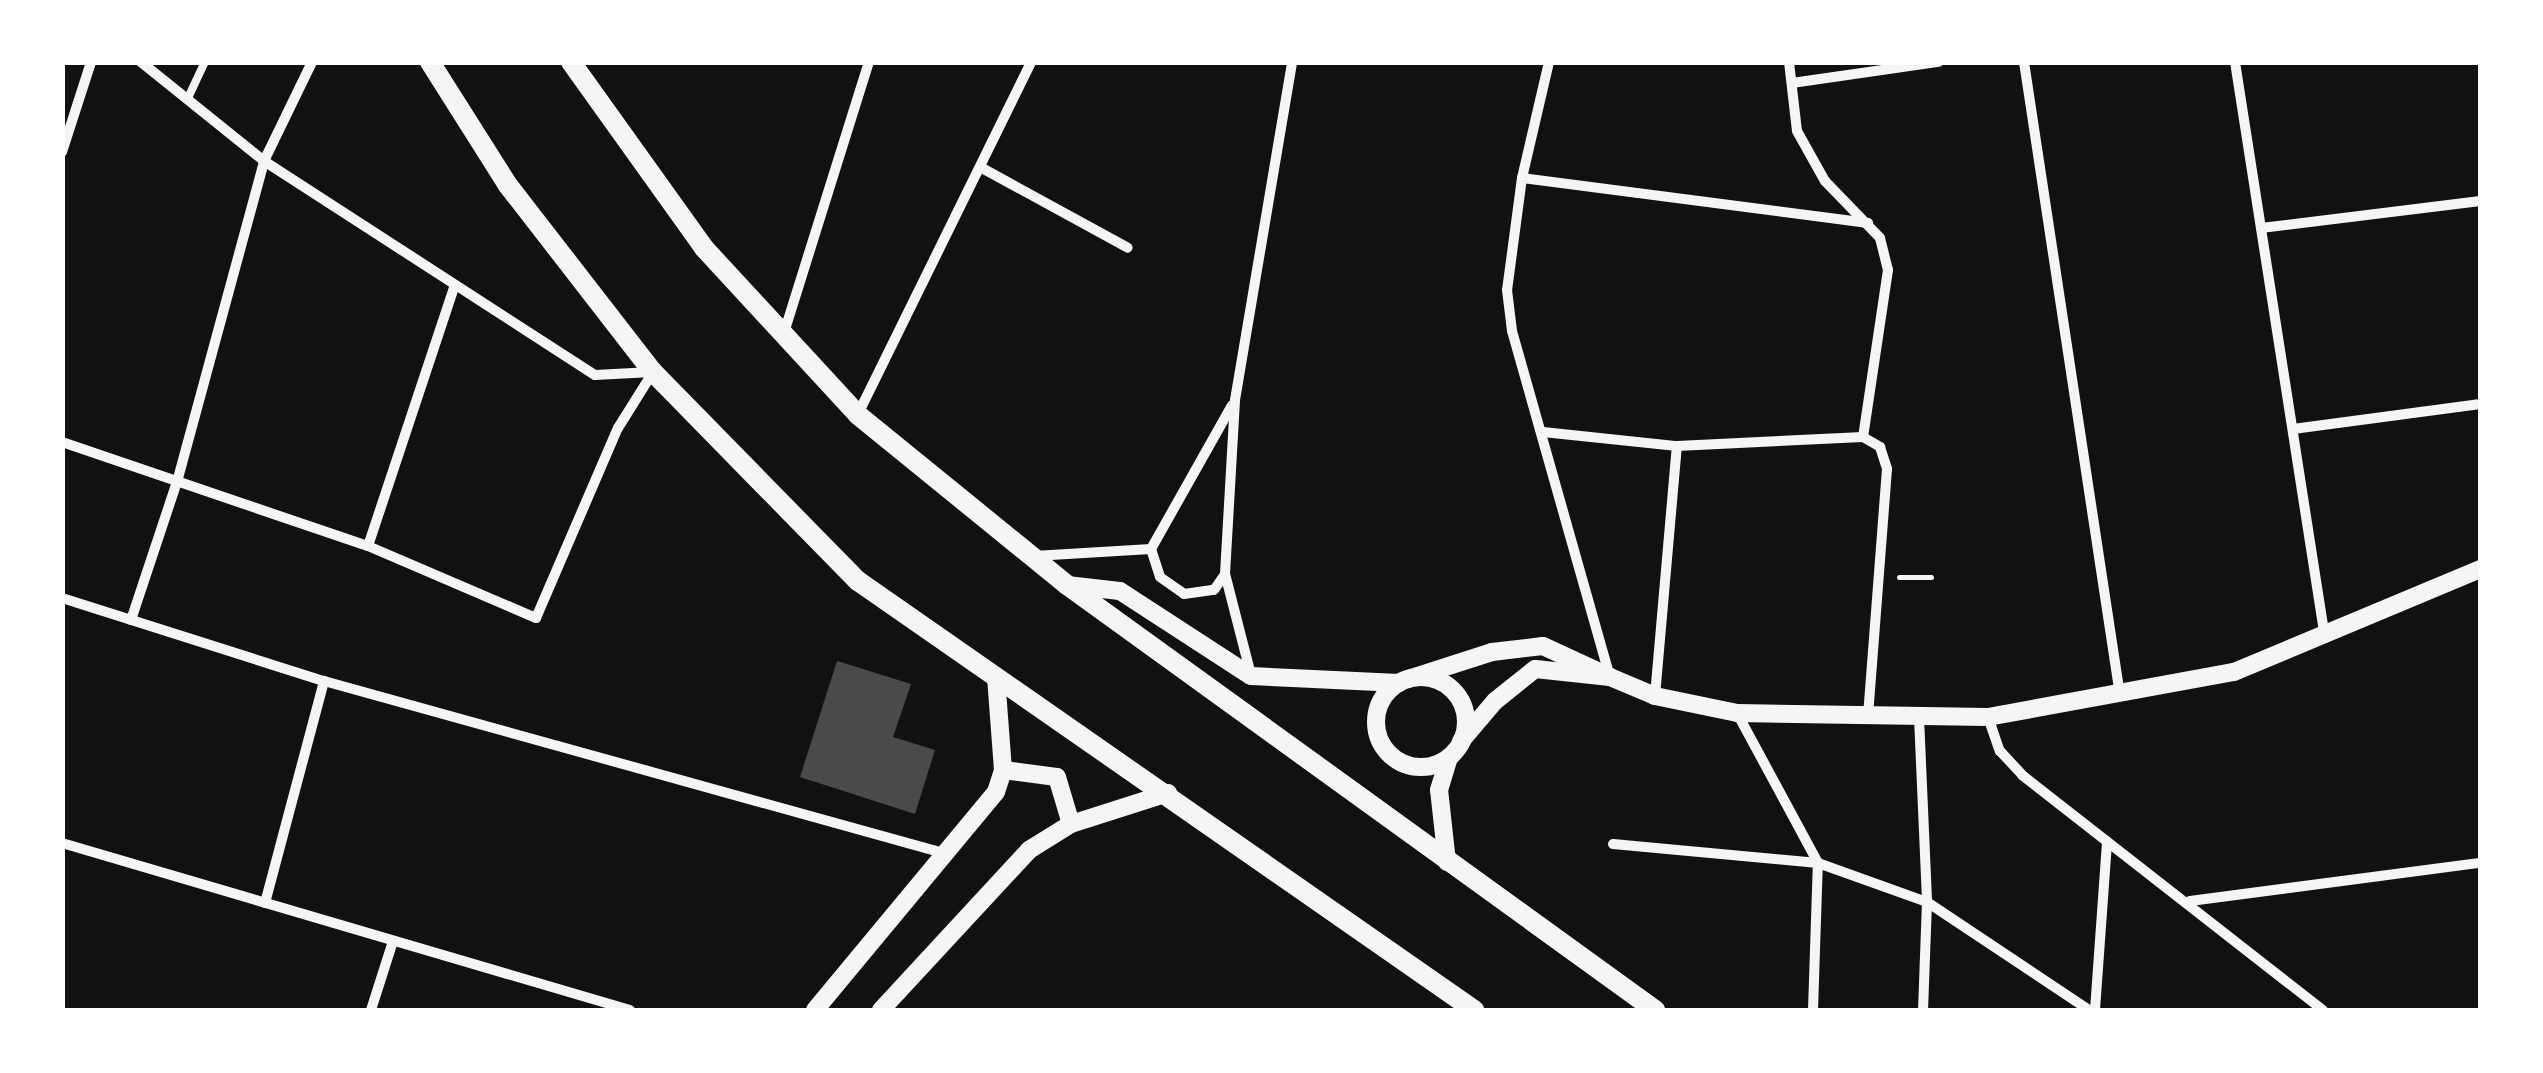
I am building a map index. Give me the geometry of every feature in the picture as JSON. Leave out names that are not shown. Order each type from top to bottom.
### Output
[{"type":"main road","points":[[430,62],[527,211],[654,372],[858,582],[1168,793],[1462,1007]]},
{"type":"main road","points":[[572,62],[694,235],[782,337],[858,415],[1067,585],[1655,1010]]},
{"type":"street","points":[[62,152],[91,62]]},
{"type":"street","points":[[141,62],[264,160],[595,375],[654,372]]},
{"type":"street","points":[[131,620],[177,482],[264,160],[312,62]]},
{"type":"street","points":[[782,337],[869,62]]},
{"type":"street","points":[[858,415],[1031,62]]},
{"type":"street","points":[[1251,676],[1225,574],[1234,400],[1292,62]]},
{"type":"street","points":[[1549,62],[1522,178],[1508,290],[1512,331],[1610,677]]},
{"type":"street","points":[[1789,62],[1797,131],[1825,181],[1880,238],[1888,270],[1863,437]]},
{"type":"street","points":[[1792,83],[1938,62]]},
{"type":"street","points":[[2024,62],[2120,696]]},
{"type":"street","points":[[2235,62],[2325,638]]},
{"type":"street","points":[[982,168],[1128,248]]},
{"type":"street","points":[[1522,178],[1868,223]]},
{"type":"street","points":[[2261,228],[2480,201]]},
{"type":"street","points":[[368,546],[454,286]]},
{"type":"street","points":[[62,442],[368,546],[536,618],[618,428],[654,372]]},
{"type":"street","points":[[1225,574],[1214,590],[1184,594],[1160,577],[1151,549],[1234,400]]},
{"type":"street","points":[[2293,429],[2480,404]]},
{"type":"street","points":[[1543,432],[1678,446],[1863,437],[1880,447],[1886,469],[1868,719]]},
{"type":"street","points":[[1655,696],[1678,446]]},
{"type":"street","points":[[1032,556],[1151,549]]},
{"type":"street","points":[[1448,757],[1418,767],[1402,763],[1379,740],[1378,708],[1404,681],[1492,652],[1543,646],[1655,696],[1737,712],[1868,719],[1988,717],[2120,696],[2234,672],[2325,638],[2480,568]]},
{"type":"street","points":[[1067,585],[1120,591],[1251,676],[1404,681],[1425,677],[1455,693],[1464,708],[1461,741]]},
{"type":"street","points":[[62,598],[324,681],[948,854]]},
{"type":"street","points":[[1447,862],[1438,790],[1448,757],[1461,741],[1535,669],[1610,677]]},
{"type":"street","points":[[814,1010],[996,792],[1003,770],[996,677]]},
{"type":"street","points":[[266,903],[324,681]]},
{"type":"street","points":[[1737,712],[1818,863],[1813,1010]]},
{"type":"street","points":[[1919,717],[1927,902],[1922,1010]]},
{"type":"street","points":[[1988,717],[2000,752],[2022,775],[2190,901],[2322,1010]]},
{"type":"street","points":[[1003,770],[1057,778],[1071,824]]},
{"type":"street","points":[[881,1010],[987,890],[1029,850],[1071,824],[1168,793]]},
{"type":"street","points":[[1613,844],[1818,863],[1927,902],[2092,1010],[2107,841]]},
{"type":"street","points":[[62,843],[630,1010]]},
{"type":"street","points":[[2190,901],[2480,863]]},
{"type":"street","points":[[371,1010],[393,941]]},
{"type":"lane","points":[[188,98],[205,62]]},
{"type":"path","points":[[1878,578],[1930,577]]},
{"type":"building","points":[[837,661],[911,684],[893,737],[935,750],[915,814],[800,777]]}]
